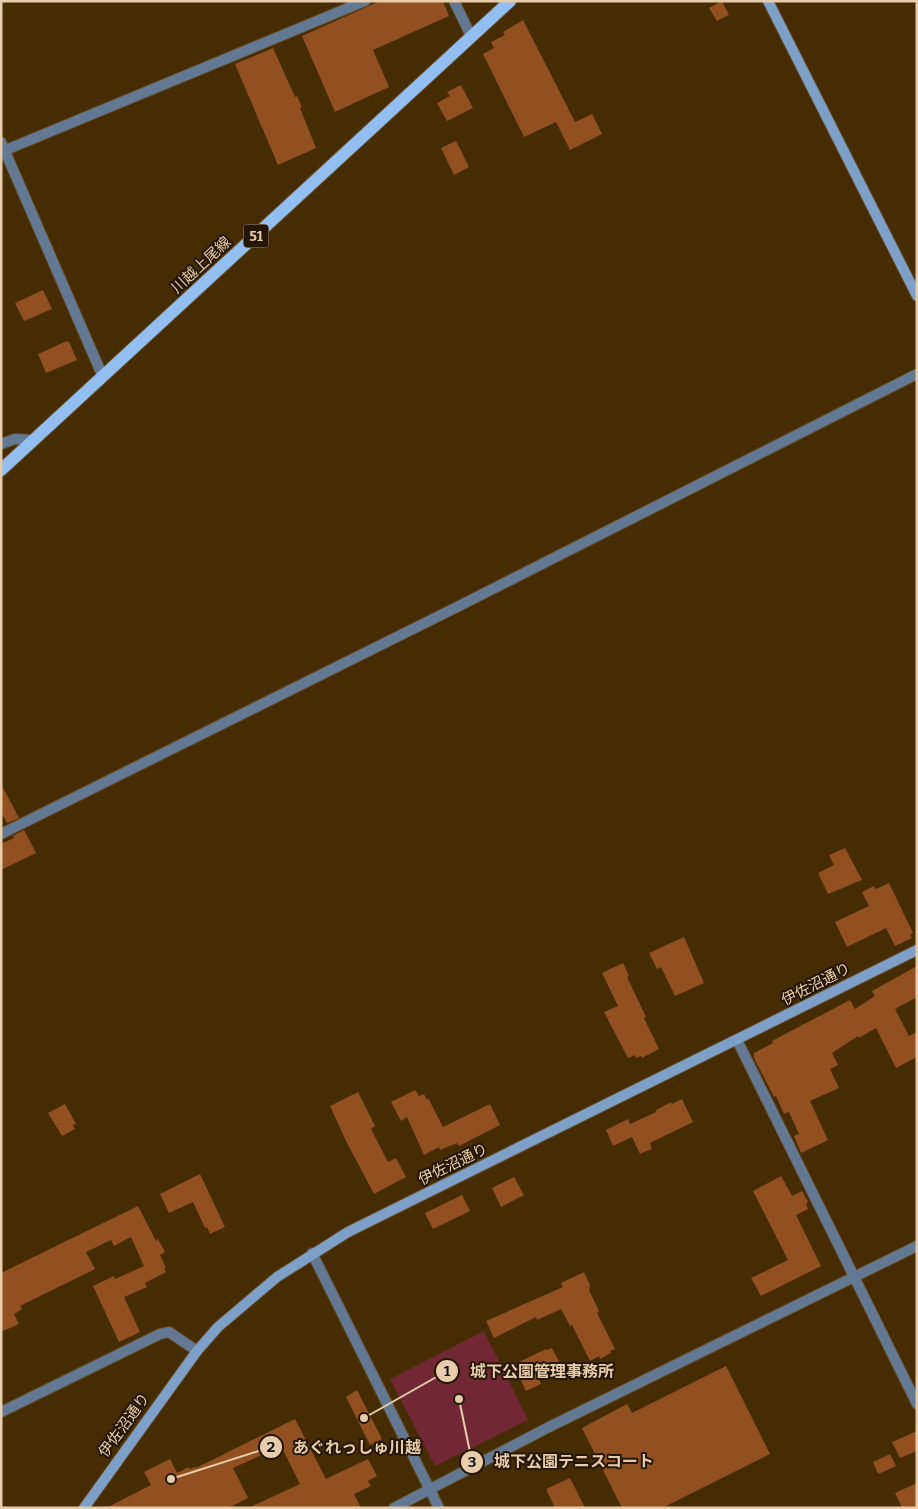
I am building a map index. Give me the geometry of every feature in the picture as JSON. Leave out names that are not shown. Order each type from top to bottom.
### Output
[{"type":"main road","name":"川越上尾線","points":[[1,470],[510,1]]},
{"type":"street","points":[[103,377],[2,148],[365,1]]},
{"type":"street","points":[[454,1],[471,36]]},
{"type":"street","points":[[768,1],[917,296]]},
{"type":"street","points":[[1,834],[459,606],[917,374]]},
{"type":"street","points":[[1,444],[15,439],[34,440]]},
{"type":"street","name":"伊佐沼通り","points":[[84,1508],[197,1352],[218,1328],[276,1277],[348,1232],[917,950]]},
{"type":"street","points":[[737,1040],[917,1404]]},
{"type":"street","points":[[394,1508],[549,1427],[917,1246]]},
{"type":"street","points":[[312,1253],[439,1508]]},
{"type":"street","points":[[1,1412],[160,1334],[169,1332],[197,1352]]},
{"type":"shaded area","points":[[484,1331],[528,1420],[435,1466],[390,1379]]},
{"type":"building","points":[[380,1],[443,1],[449,16],[373,50],[389,87],[335,112],[302,36]]},
{"type":"building","points":[[722,1],[729,15],[717,21],[709,8]]},
{"type":"building","points":[[523,20],[575,122],[592,114],[602,134],[570,150],[556,122],[524,137],[483,54],[494,48],[491,42],[505,35],[503,32]]},
{"type":"building","points":[[273,48],[295,97],[297,96],[302,107],[300,108],[316,148],[278,165],[235,64]]},
{"type":"building","points":[[461,85],[473,108],[447,121],[437,103],[450,96],[447,92]]},
{"type":"building","points":[[456,141],[469,167],[454,175],[441,148]]},
{"type":"building","points":[[43,290],[52,309],[24,321],[15,303]]},
{"type":"building","points":[[67,341],[77,360],[46,373],[38,354]]},
{"type":"building","points":[[1,784],[19,818],[7,823],[1,812]]},
{"type":"building","points":[[24,830],[36,853],[1,870],[1,844],[14,838],[13,836]]},
{"type":"building","points":[[845,848],[862,880],[828,894],[818,873],[834,865],[829,855]]},
{"type":"building","points":[[889,883],[913,933],[910,935],[912,938],[895,946],[886,928],[847,947],[835,922],[869,906],[862,892],[874,886],[876,889]]},
{"type":"building","points":[[684,937],[704,983],[675,996],[661,967],[657,969],[649,953]]},
{"type":"building","points":[[623,963],[629,976],[627,977],[646,1017],[644,1018],[659,1049],[642,1058],[641,1056],[636,1058],[635,1055],[628,1058],[604,1012],[618,1006],[602,973]]},
{"type":"building","points":[[917,966],[917,997],[895,1009],[909,1036],[917,1032],[917,1057],[896,1068],[876,1028],[859,1038],[858,1036],[832,1053],[838,1065],[830,1069],[839,1088],[810,1101],[828,1140],[801,1153],[794,1136],[799,1134],[789,1112],[784,1114],[754,1058],[754,1053],[773,1043],[772,1041],[850,1000],[855,1009],[875,996],[872,991]]},
{"type":"building","points":[[415,1090],[419,1096],[424,1094],[427,1100],[428,1098],[443,1127],[490,1104],[500,1125],[459,1146],[457,1143],[440,1150],[439,1147],[424,1155],[407,1117],[401,1121],[391,1102]]},
{"type":"building","points":[[358,1092],[375,1126],[371,1129],[388,1162],[396,1158],[406,1177],[374,1194],[330,1106]]},
{"type":"building","points":[[682,1099],[693,1122],[650,1143],[652,1149],[640,1154],[632,1137],[613,1146],[606,1130],[628,1119],[630,1124],[656,1112],[656,1110],[671,1102],[672,1104]]},
{"type":"building","points":[[65,1104],[76,1124],[73,1125],[75,1129],[62,1136],[48,1113]]},
{"type":"building","points":[[200,1174],[225,1227],[210,1234],[207,1227],[205,1228],[193,1202],[169,1213],[160,1194]]},
{"type":"building","points":[[781,1176],[792,1196],[802,1191],[808,1202],[806,1204],[808,1209],[796,1215],[821,1266],[761,1296],[751,1278],[788,1260],[753,1191]]},
{"type":"building","points":[[514,1177],[524,1195],[501,1207],[492,1188]]},
{"type":"building","points":[[462,1195],[470,1211],[433,1229],[425,1213]]},
{"type":"building","points":[[138,1206],[156,1241],[158,1239],[165,1252],[160,1255],[166,1268],[164,1268],[166,1272],[145,1283],[147,1287],[124,1297],[140,1332],[119,1342],[93,1286],[114,1276],[115,1279],[144,1266],[131,1237],[114,1246],[111,1240],[86,1252],[95,1269],[20,1306],[22,1309],[14,1314],[19,1324],[1,1332],[1,1273]]},
{"type":"building","points":[[584,1272],[590,1285],[589,1290],[599,1311],[597,1313],[615,1349],[610,1351],[611,1353],[600,1359],[599,1356],[590,1361],[572,1325],[570,1326],[561,1309],[537,1320],[536,1317],[494,1338],[486,1321],[563,1287],[561,1283]]},
{"type":"building","points":[[552,1348],[563,1369],[539,1380],[541,1384],[526,1391],[515,1368],[520,1365],[519,1362]]},
{"type":"building","points":[[726,1366],[770,1454],[662,1508],[622,1508],[582,1428],[627,1404],[632,1413]]},
{"type":"building","points":[[357,1390],[382,1439],[370,1445],[346,1397]]},
{"type":"building","points":[[295,1419],[326,1479],[368,1459],[377,1476],[368,1481],[371,1486],[354,1494],[361,1508],[248,1508],[300,1484],[281,1446],[233,1468],[248,1498],[228,1508],[106,1508],[151,1485],[144,1472],[170,1459],[177,1473],[189,1467],[190,1469],[196,1468]]},
{"type":"building","points":[[917,1431],[917,1451],[900,1458],[892,1442]]},
{"type":"building","points":[[890,1454],[896,1466],[878,1474],[873,1462]]},
{"type":"building","points":[[570,1478],[585,1508],[555,1508],[546,1489]]},
{"type":"building","points":[[917,1483],[917,1508],[902,1508],[895,1493]]},
{"type":"place","name":"城下公園テニスコート","points":[[459,1399]]},
{"type":"place","name":"城下公園管理事務所","points":[[364,1418]]},
{"type":"place","name":"あぐれっしゅ川越","points":[[171,1479]]}]
